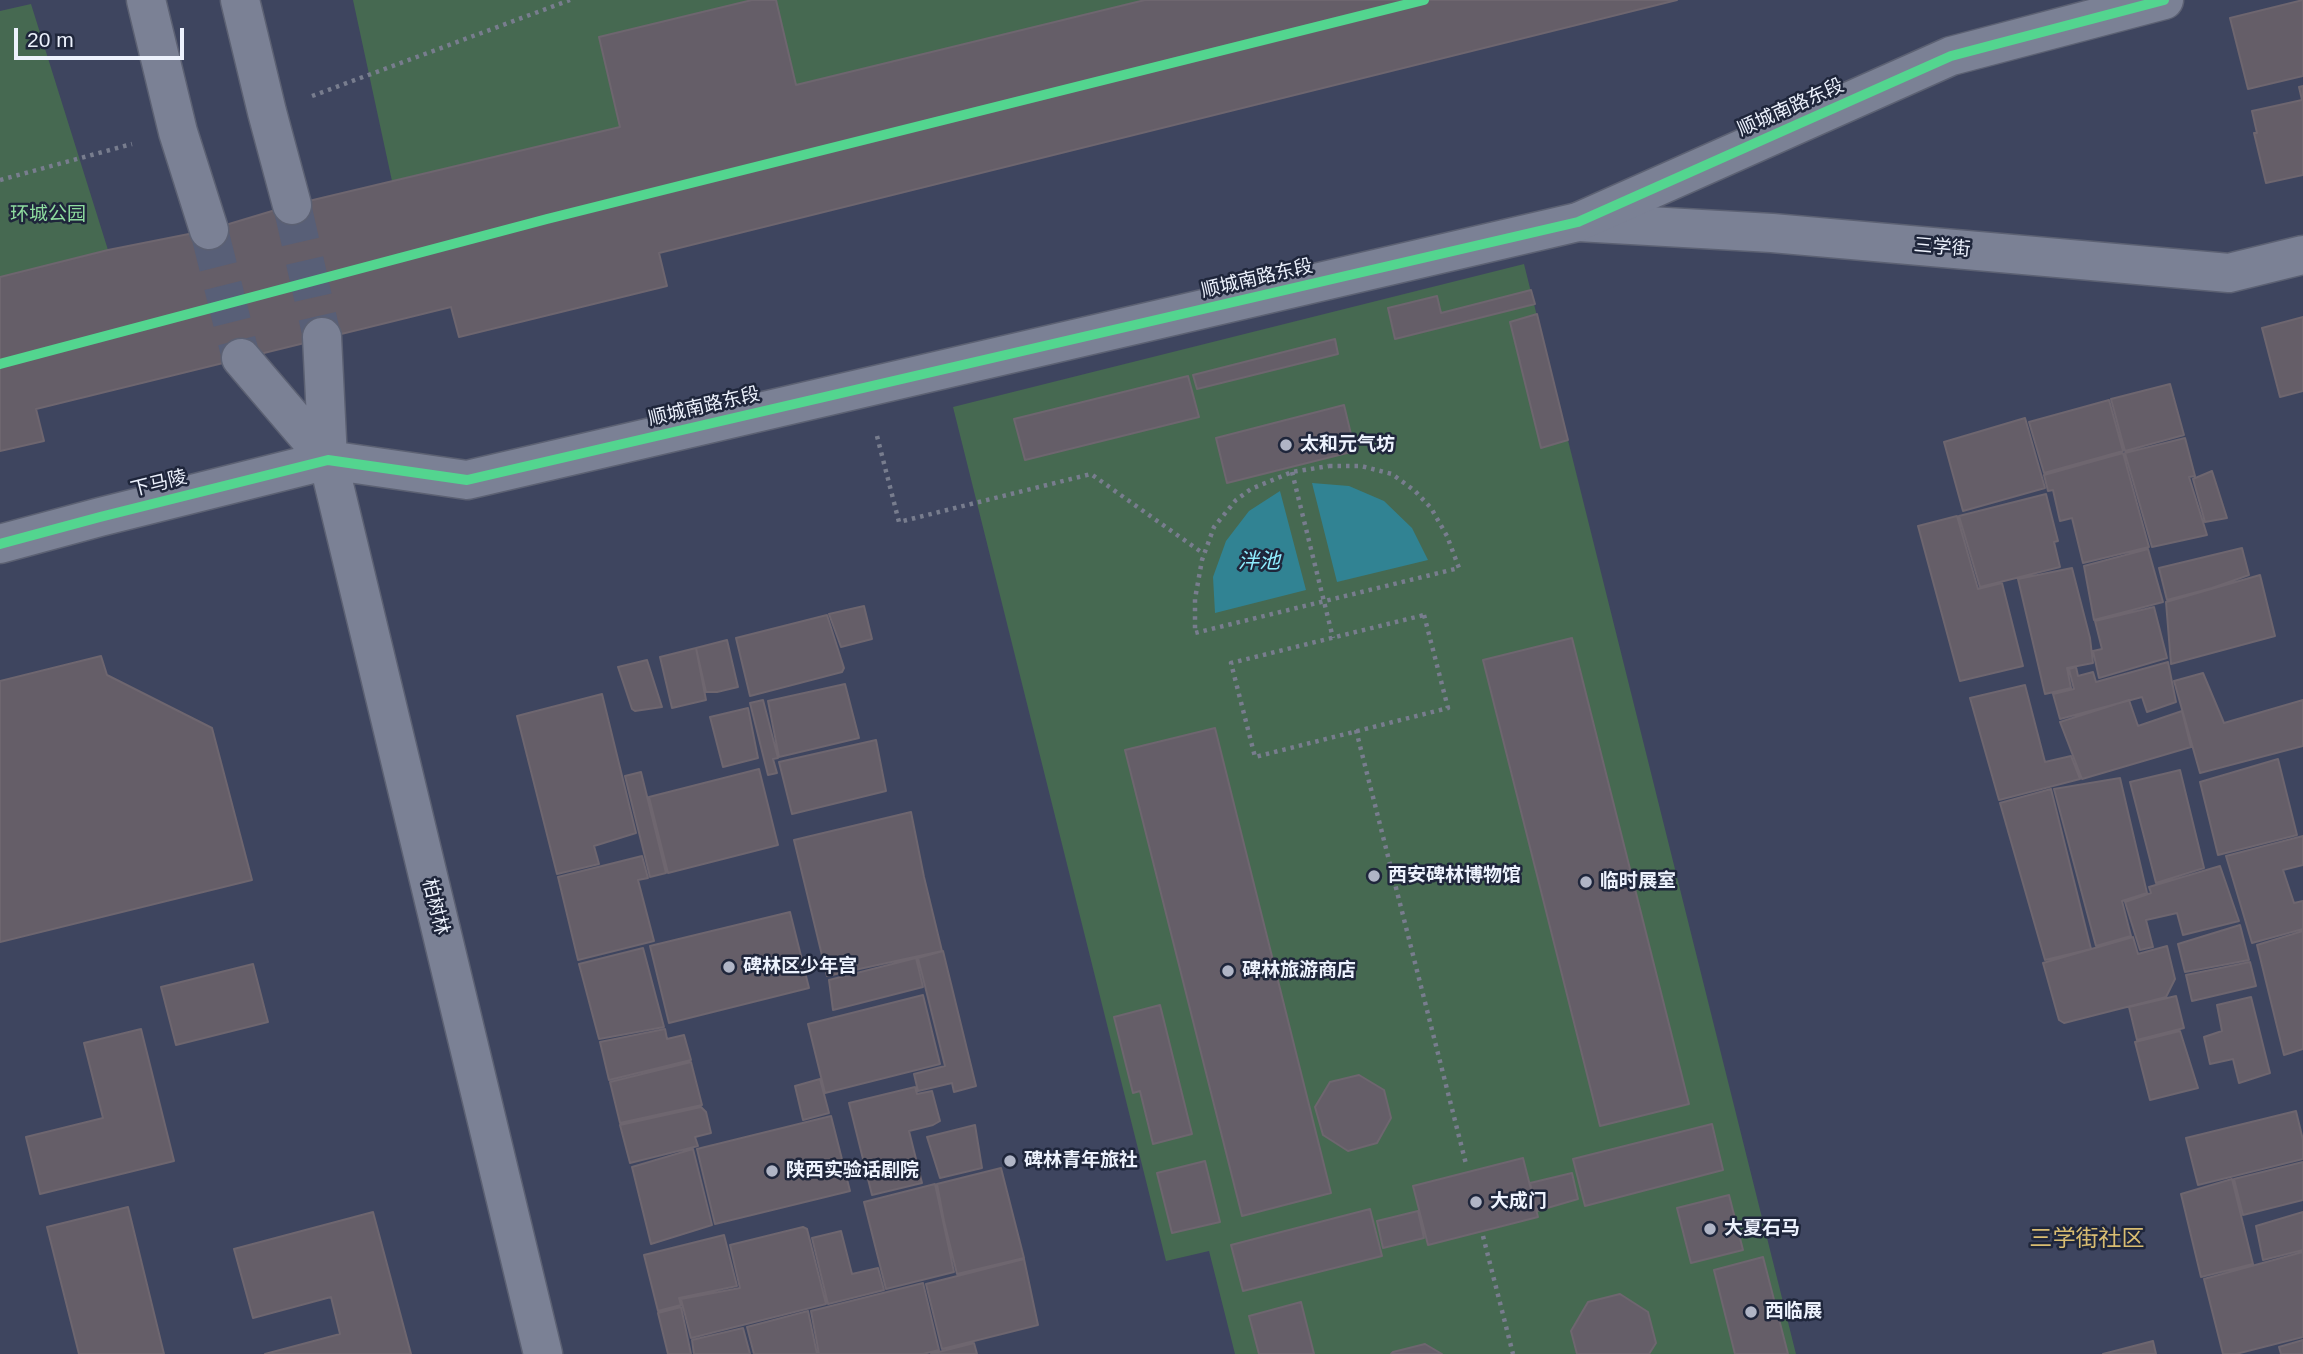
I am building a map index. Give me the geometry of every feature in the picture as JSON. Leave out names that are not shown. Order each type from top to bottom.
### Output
[{"type":"street","points":[[146,0],[178,132],[209,230]]},
{"type":"street","name":"顺城南路东段","points":[[328,460],[467,480],[1578,222],[1951,56],[2164,0]]},
{"type":"street","points":[[244,17],[292,205]]},
{"type":"street","name":"三学街","points":[[1578,222],[1772,233],[2229,273],[2303,255]]},
{"type":"street","name":"柏树林","points":[[322,337],[328,460],[543,1354]]},
{"type":"street","points":[[241,358],[328,460]]},
{"type":"street","name":"下马陵","points":[[0,544],[328,460]]},
{"type":"path","points":[[865,388],[899,522],[1091,474],[1205,554]]},
{"type":"path","points":[[1329,466],[1361,466],[1392,474],[1415,491],[1431,508],[1447,536],[1459,568],[1195,633],[1195,599],[1205,554],[1214,527],[1236,500],[1251,489],[1292,472],[1329,466]]},
{"type":"path","points":[[1292,472],[1333,638]]},
{"type":"path","points":[[1424,615],[1448,708],[1255,757],[1231,663],[1333,638],[1424,615]]},
{"type":"path","points":[[1356,730],[1466,1164]]},
{"type":"path","points":[[1483,1236],[1513,1354]]},
{"type":"green space","points":[[353,0],[752,0],[620,127],[392,181]]},
{"type":"green space","points":[[776,0],[1145,0],[796,85]]},
{"type":"green space","name":"环城公园","points":[[31,4],[108,250],[0,277],[0,11]]},
{"type":"green space","name":"西安碑林博物馆","points":[[1524,264],[1796,1354],[1235,1354],[1209,1251],[1166,1261],[953,407]]},
{"type":"water","name":"泮池","points":[[1312,483],[1349,486],[1384,501],[1412,528],[1428,560],[1337,582]]},
{"type":"water","name":"泮池","points":[[1280,491],[1306,590],[1215,613],[1213,577],[1226,541],[1249,511]]},
{"type":"building","points":[[752,0],[776,0],[796,85],[1145,0],[1677,0],[659,253],[667,286],[459,337],[451,307],[36,409],[44,441],[0,451],[0,277],[108,250],[209,230],[292,205],[620,127],[599,37]]},
{"type":"building","points":[[2303,0],[2303,76],[2248,89],[2230,18]]},
{"type":"building","points":[[2303,86],[2303,175],[2266,183],[2254,133],[2257,133],[2252,111],[2302,100],[2299,87]]},
{"type":"building","points":[[1531,290],[1535,304],[1395,339],[1388,308],[1437,296],[1441,313]]},
{"type":"building","points":[[1537,314],[1568,440],[1541,448],[1510,322]]},
{"type":"building","points":[[2303,317],[2303,391],[2280,397],[2262,328]]},
{"type":"building","points":[[1335,339],[1338,354],[1197,389],[1193,375]]},
{"type":"building","points":[[1188,376],[1199,417],[1025,460],[1014,419]]},
{"type":"building","points":[[2170,384],[2184,435],[2125,451],[2111,399]]},
{"type":"building","points":[[2109,400],[2123,451],[2044,473],[2029,422]]},
{"type":"building","name":"太和元气坊","points":[[1344,405],[1355,451],[1227,483],[1216,438]]},
{"type":"building","points":[[2025,418],[2045,488],[1963,511],[1944,442]]},
{"type":"building","points":[[2185,438],[2195,476],[2189,477],[2207,535],[2152,547],[2125,453]]},
{"type":"building","points":[[2123,453],[2149,547],[2083,563],[2072,518],[2060,521],[2053,490],[2048,491],[2044,475]]},
{"type":"building","points":[[2212,471],[2227,518],[2205,522],[2193,479]]},
{"type":"building","points":[[2046,494],[2058,541],[2054,542],[2060,567],[1980,587],[1959,516]]},
{"type":"building","points":[[1957,516],[1978,589],[2002,583],[2023,666],[1960,681],[1918,526]]},
{"type":"building","points":[[2242,548],[2249,575],[2167,600],[2159,568]]},
{"type":"building","points":[[2148,549],[2163,602],[2094,620],[2084,566]]},
{"type":"building","points":[[2072,568],[2090,638],[2093,663],[2067,668],[2071,688],[2045,694],[2018,579]]},
{"type":"building","points":[[2260,575],[2275,636],[2171,664],[2166,602]]},
{"type":"building","points":[[864,606],[872,639],[841,647],[829,614]]},
{"type":"building","points":[[2154,607],[2167,658],[2099,678],[2093,651],[2102,649],[2095,621]]},
{"type":"building","points":[[827,615],[844,668],[842,672],[750,696],[736,638]]},
{"type":"building","name":"临时展室","points":[[1572,638],[1689,1104],[1600,1126],[1483,660]]},
{"type":"building","points":[[727,640],[738,687],[706,692],[696,648]]},
{"type":"building","points":[[696,648],[706,700],[672,708],[660,657]]},
{"type":"building","points":[[101,656],[107,675],[212,728],[252,880],[0,942],[0,681]]},
{"type":"building","points":[[647,660],[662,707],[635,711],[618,667]]},
{"type":"building","points":[[2168,662],[2176,702],[2147,712],[2142,697],[2060,719],[2053,694],[2074,689],[2069,669],[2076,667],[2078,676],[2093,672],[2096,682]]},
{"type":"building","points":[[2203,673],[2224,723],[2303,700],[2303,746],[2200,773],[2174,681]]},
{"type":"building","points":[[845,684],[859,738],[779,757],[768,701]]},
{"type":"building","points":[[2025,685],[2045,762],[2071,756],[2080,779],[1999,800],[1970,698]]},
{"type":"building","points":[[602,694],[636,833],[594,846],[599,864],[557,874],[517,716]]},
{"type":"building","points":[[763,700],[778,758],[773,759],[777,773],[768,775],[750,703]]},
{"type":"building","points":[[2129,700],[2138,726],[2182,711],[2191,747],[2082,779],[2060,722]]},
{"type":"building","points":[[748,708],[758,758],[723,767],[710,717]]},
{"type":"building","name":"碑林旅游商店","points":[[1215,728],[1331,1193],[1242,1216],[1125,750]]},
{"type":"building","points":[[876,740],[886,791],[792,814],[779,762]]},
{"type":"building","points":[[2278,759],[2297,835],[2218,855],[2200,782]]},
{"type":"building","points":[[759,769],[778,845],[668,873],[649,797]]},
{"type":"building","points":[[2180,770],[2204,868],[2156,883],[2130,782]]},
{"type":"building","points":[[641,772],[666,873],[650,877],[625,776]]},
{"type":"building","points":[[2120,778],[2147,893],[2122,901],[2131,936],[2096,946],[2054,789]]},
{"type":"building","points":[[2051,789],[2091,949],[2045,960],[2000,803]]},
{"type":"building","points":[[911,812],[942,951],[827,976],[794,840]]},
{"type":"building","points":[[2303,836],[2303,865],[2283,870],[2294,903],[2303,901],[2303,929],[2252,943],[2226,856]]},
{"type":"building","points":[[642,856],[648,878],[638,880],[654,941],[578,960],[558,877]]},
{"type":"building","points":[[2220,866],[2239,921],[2183,935],[2177,913],[2146,920],[2153,947],[2140,950],[2125,902],[2151,893],[2149,887]]},
{"type":"building","name":"碑林区少年宫","points":[[790,912],[809,988],[669,1023],[650,946]]},
{"type":"building","points":[[2240,925],[2249,960],[2185,972],[2178,944]]},
{"type":"building","points":[[2303,931],[2303,1049],[2284,1055],[2257,945]]},
{"type":"building","points":[[2133,937],[2138,954],[2167,946],[2175,979],[2166,997],[2064,1023],[2059,1020],[2043,963]]},
{"type":"building","points":[[643,948],[664,1027],[599,1039],[579,964]]},
{"type":"building","points":[[943,951],[976,1086],[954,1092],[952,1083],[918,1091],[914,1074],[945,1066],[918,958]]},
{"type":"building","points":[[916,958],[923,987],[833,1010],[829,980]]},
{"type":"building","points":[[2250,962],[2256,986],[2192,1001],[2186,975]]},
{"type":"building","points":[[253,964],[268,1022],[176,1045],[161,987]]},
{"type":"building","points":[[923,995],[940,1064],[825,1093],[808,1024]]},
{"type":"building","points":[[2176,996],[2184,1028],[2137,1040],[2129,1007]]},
{"type":"building","points":[[2251,997],[2270,1073],[2239,1083],[2233,1059],[2210,1064],[2204,1037],[2222,1031],[2217,1005]]},
{"type":"building","points":[[1160,1005],[1192,1134],[1153,1144],[1140,1091],[1133,1093],[1114,1017]]},
{"type":"building","points":[[141,1029],[174,1161],[40,1194],[26,1137],[103,1118],[84,1043]]},
{"type":"building","points":[[665,1029],[667,1039],[684,1035],[691,1060],[609,1080],[600,1042]]},
{"type":"building","points":[[2180,1031],[2198,1088],[2150,1100],[2135,1042]]},
{"type":"building","points":[[691,1062],[702,1105],[620,1123],[610,1082]]},
{"type":"building","points":[[1359,1075],[1384,1090],[1391,1118],[1377,1143],[1348,1151],[1323,1135],[1315,1107],[1330,1082]]},
{"type":"building","points":[[820,1079],[829,1113],[803,1120],[795,1086]]},
{"type":"building","points":[[915,1087],[917,1094],[932,1091],[940,1121],[909,1131],[922,1183],[872,1195],[849,1103]]},
{"type":"building","points":[[701,1107],[706,1112],[711,1133],[695,1137],[698,1146],[630,1163],[620,1125]]},
{"type":"building","points":[[2296,1111],[2303,1140],[2303,1159],[2198,1185],[2186,1138]]},
{"type":"building","points":[[831,1116],[850,1191],[715,1224],[697,1149]]},
{"type":"building","points":[[1712,1124],[1723,1170],[1585,1206],[1573,1159]]},
{"type":"building","points":[[975,1125],[982,1168],[940,1178],[927,1137]]},
{"type":"building","points":[[693,1149],[712,1225],[651,1244],[632,1167]]},
{"type":"building","name":"大成门","points":[[1523,1158],[1538,1217],[1428,1245],[1413,1186]]},
{"type":"building","points":[[1205,1161],[1220,1222],[1172,1233],[1157,1173]]},
{"type":"building","points":[[2303,1162],[2303,1200],[2243,1215],[2234,1179]]},
{"type":"building","points":[[1001,1168],[1024,1258],[957,1274],[937,1184]]},
{"type":"building","points":[[1572,1173],[1578,1199],[1537,1211],[1530,1183]]},
{"type":"building","points":[[2232,1179],[2253,1264],[2201,1277],[2181,1194]]},
{"type":"building","points":[[935,1184],[954,1272],[886,1289],[864,1202]]},
{"type":"building","name":"大夏石马","points":[[1729,1195],[1743,1250],[1691,1263],[1677,1208]]},
{"type":"building","points":[[128,1207],[164,1354],[79,1354],[47,1227]]},
{"type":"building","points":[[1370,1209],[1382,1256],[1243,1291],[1231,1245]]},
{"type":"building","points":[[1418,1211],[1424,1238],[1383,1248],[1377,1221]]},
{"type":"building","points":[[373,1212],[411,1354],[265,1354],[340,1334],[331,1297],[253,1318],[234,1249]]},
{"type":"building","points":[[2303,1212],[2303,1250],[2263,1260],[2256,1226]]},
{"type":"building","points":[[803,1227],[807,1229],[826,1304],[691,1338],[681,1299],[740,1288],[730,1245]]},
{"type":"building","points":[[841,1231],[852,1274],[878,1268],[884,1290],[828,1304],[812,1238]]},
{"type":"building","points":[[724,1235],[737,1286],[679,1298],[681,1305],[658,1311],[644,1255]]},
{"type":"building","points":[[2303,1252],[2303,1337],[2236,1354],[2223,1354],[2204,1279]]},
{"type":"building","name":"西临展","points":[[1763,1257],[1788,1354],[1735,1354],[1714,1270]]},
{"type":"building","points":[[1024,1259],[1038,1325],[942,1349],[926,1284]]},
{"type":"building","points":[[923,1283],[939,1350],[923,1354],[819,1354],[811,1311]]},
{"type":"building","points":[[1620,1294],[1648,1312],[1656,1343],[1649,1354],[1577,1354],[1571,1331],[1588,1302]]},
{"type":"building","points":[[1301,1302],[1314,1354],[1259,1354],[1249,1316]]},
{"type":"building","points":[[681,1307],[691,1354],[668,1354],[658,1313]]},
{"type":"building","points":[[808,1311],[817,1354],[754,1354],[747,1327]]},
{"type":"building","points":[[743,1328],[750,1354],[694,1354],[692,1340]]},
{"type":"building","points":[[2303,1340],[2303,1354],[2281,1354],[2279,1347]]},
{"type":"building","points":[[2153,1341],[2156,1354],[2103,1354]]},
{"type":"building","points":[[974,1343],[977,1354],[931,1354]]},
{"type":"building","points":[[1425,1344],[1442,1354],[1391,1354],[1393,1352]]},
{"type":"tunnel","points":[[292,205],[322,337]]},
{"type":"tunnel","points":[[209,230],[241,358]]},
{"type":"cycle path","points":[[0,364],[547,219],[1424,0]]},
{"type":"cycle path","points":[[0,544],[328,460],[467,480],[1578,222],[1951,56],[2164,0]]},
{"type":"place","name":"太和元气坊","points":[[1286,445]]},
{"type":"place","name":"西安碑林博物馆","points":[[1374,876]]},
{"type":"place","name":"临时展室","points":[[1586,882]]},
{"type":"place","name":"碑林区少年宫","points":[[729,967]]},
{"type":"place","name":"碑林旅游商店","points":[[1228,971]]},
{"type":"place","name":"碑林青年旅社","points":[[1010,1161]]},
{"type":"place","name":"陕西实验话剧院","points":[[772,1171]]},
{"type":"place","name":"大成门","points":[[1476,1202]]},
{"type":"place","name":"大夏石马","points":[[1710,1229]]},
{"type":"place","name":"西临展","points":[[1751,1312]]},
{"type":"district","name":"三学街社区","points":[[2087,1240]]}]
